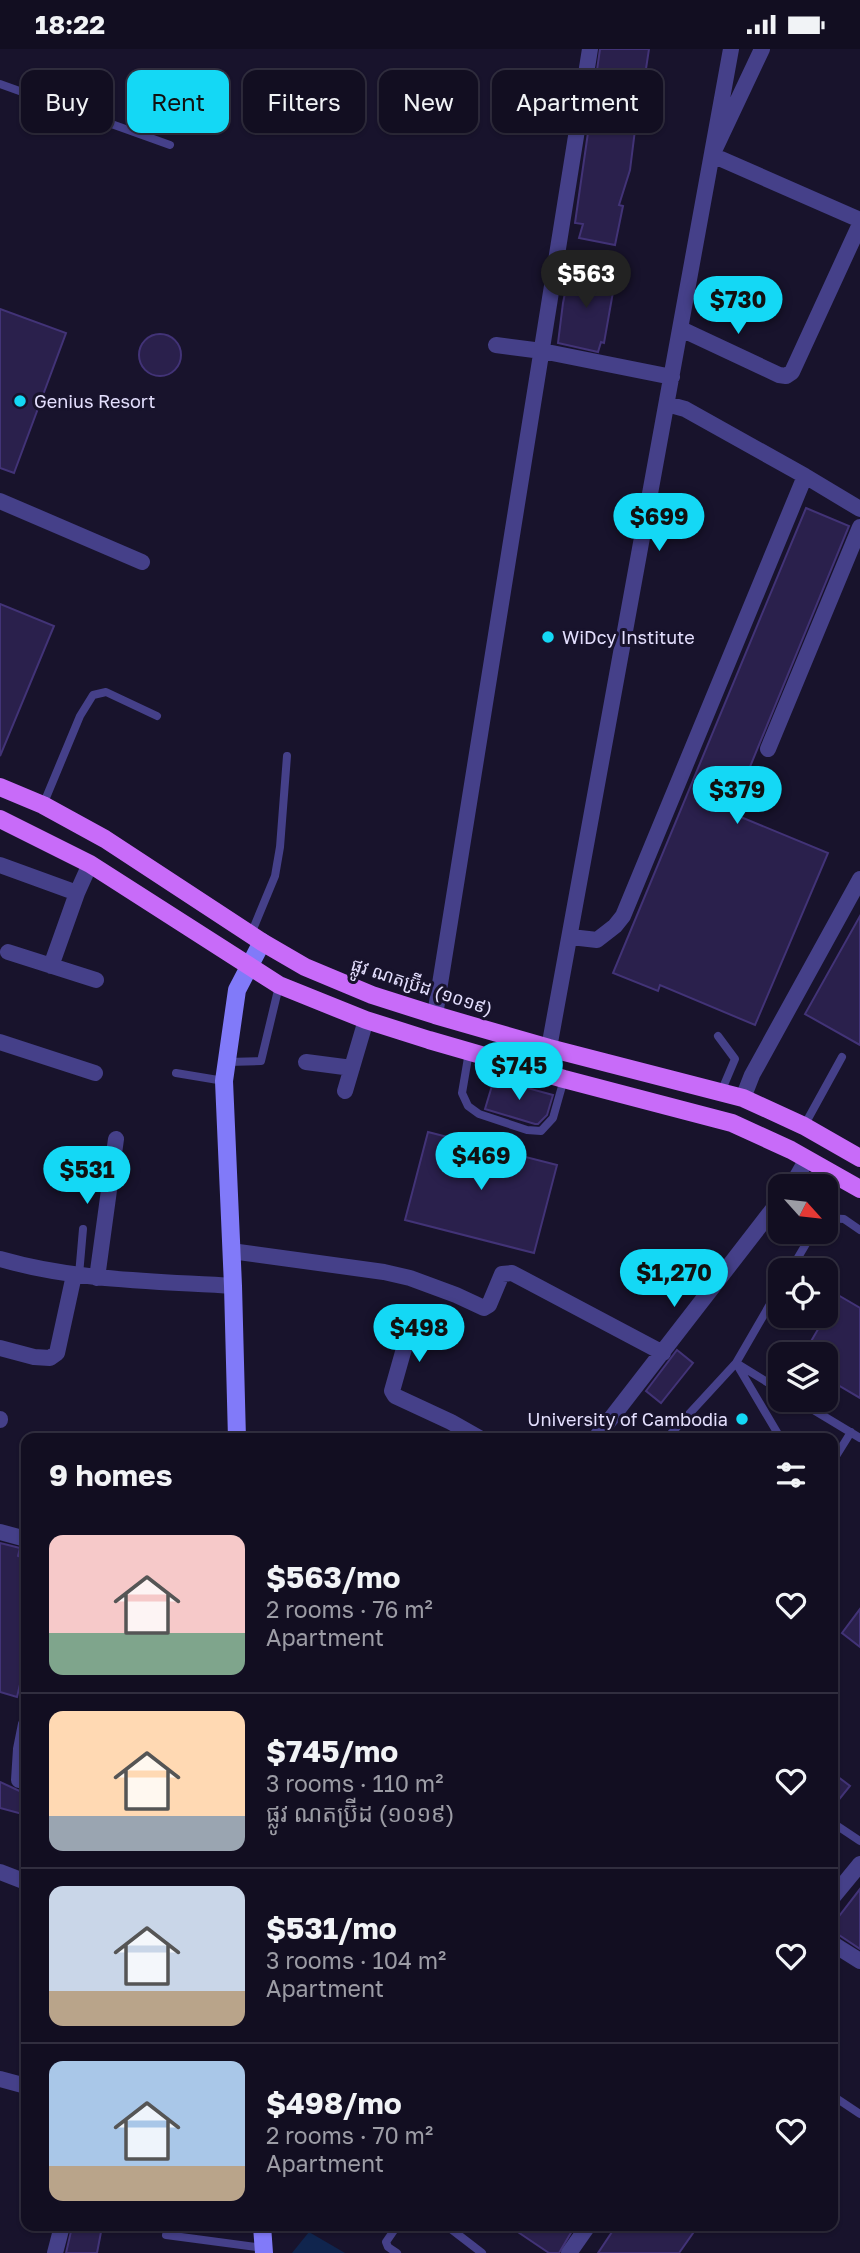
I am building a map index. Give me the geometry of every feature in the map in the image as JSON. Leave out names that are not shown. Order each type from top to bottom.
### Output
[{"type":"main road","name":"ផ្លូវ ណតប្រ៊ីដ (១០១៩)","points":[[0,787],[43,805],[140,860],[305,967],[435,1014],[549,1048],[743,1098],[804,1126],[860,1158]]},
{"type":"main road","points":[[0,819],[90,865],[279,985],[366,1020],[469,1052],[732,1123],[807,1159],[860,1189]]},
{"type":"street","points":[[435,1014],[590,49]]},
{"type":"street","points":[[549,1048],[731,49]]},
{"type":"street","points":[[712,155],[762,49]]},
{"type":"street","points":[[681,329],[786,376],[792,372],[860,222],[712,155]]},
{"type":"street","points":[[496,345],[542,351],[672,377]]},
{"type":"street","points":[[667,404],[685,409],[860,509]]},
{"type":"street","points":[[571,937],[597,940],[615,926],[622,916],[805,476]]},
{"type":"street","points":[[0,501],[142,562]]},
{"type":"street","points":[[768,749],[860,527]]},
{"type":"street","points":[[0,865],[76,893]]},
{"type":"street","points":[[51,966],[76,893],[90,865]]},
{"type":"street","points":[[743,1098],[752,1075],[860,879]]},
{"type":"street","points":[[237,1433],[224,1081],[237,990],[257,938]]},
{"type":"street","points":[[8,952],[96,981]]},
{"type":"street","points":[[345,1091],[366,1020]]},
{"type":"street","points":[[0,1042],[95,1073]]},
{"type":"street","points":[[306,1062],[352,1068]]},
{"type":"street","points":[[97,1278],[116,1139]]},
{"type":"street","points":[[798,1174],[807,1159]]},
{"type":"street","points":[[600,1433],[768,1216]]},
{"type":"street","points":[[231,1251],[411,1278],[484,1308],[488,1305],[502,1274],[512,1273],[663,1353]]},
{"type":"street","points":[[0,1259],[34,1269],[97,1278],[233,1286]]},
{"type":"street","points":[[0,1348],[34,1357],[50,1358],[57,1353],[76,1275]]},
{"type":"street","points":[[407,1338],[392,1391],[395,1396],[470,1433]]},
{"type":"street","points":[[0,1532],[21,1538]]},
{"type":"street","points":[[19,1780],[21,1749]]},
{"type":"street","points":[[838,1891],[860,1864]]},
{"type":"street","points":[[0,1872],[21,1880]]},
{"type":"street","points":[[838,1947],[860,1961]]},
{"type":"street","points":[[0,2079],[21,2085]]},
{"type":"street","points":[[55,2253],[61,2231]]},
{"type":"street","points":[[262,2231],[264,2251]]},
{"type":"street","points":[[569,2253],[584,2231]]},
{"type":"lane","points":[[0,84],[170,145]]},
{"type":"lane","points":[[43,805],[80,716],[93,695],[106,692],[157,716]]},
{"type":"lane","points":[[257,938],[281,846],[287,756]]},
{"type":"lane","points":[[225,1062],[261,1061],[279,985]]},
{"type":"lane","points":[[718,1036],[735,1059],[721,1092]]},
{"type":"lane","points":[[469,1052],[462,1093],[468,1106],[479,1114],[527,1129],[541,1131],[553,1118],[564,1079]]},
{"type":"lane","points":[[804,1126],[842,1057]]},
{"type":"lane","points":[[176,1073],[224,1081]]},
{"type":"lane","points":[[838,1219],[844,1219],[860,1230]]},
{"type":"lane","points":[[76,1275],[83,1229]]},
{"type":"lane","points":[[672,1433],[736,1363],[768,1308]]},
{"type":"lane","points":[[736,1363],[768,1383]]},
{"type":"lane","points":[[736,1363],[777,1433]]},
{"type":"lane","points":[[817,1412],[860,1438]]},
{"type":"lane","points":[[838,1452],[850,1432]]},
{"type":"lane","points":[[838,1826],[860,1841]]},
{"type":"lane","points":[[838,2099],[860,2114]]},
{"type":"lane","points":[[394,2231],[386,2242],[388,2247],[397,2253]]},
{"type":"lane","points":[[453,2231],[482,2253]]},
{"type":"lane","points":[[166,2235],[264,2251]]},
{"type":"water","points":[[309,2232],[345,2253],[292,2253]]},
{"type":"building","points":[[600,49],[649,49],[646,70],[597,70]]},
{"type":"building","points":[[588,133],[635,133],[630,170],[619,205],[623,206],[615,245],[579,238],[583,224],[575,223]]},
{"type":"building","points":[[570,269],[612,276],[613,292],[604,343],[601,342],[598,352],[558,343]]},
{"type":"building","name":"Genius Resort","points":[[0,309],[66,333],[14,473],[0,468]]},
{"type":"building","points":[[160,334],[175,340],[181,355],[175,370],[160,376],[145,370],[139,355],[145,340]]},
{"type":"building","points":[[806,508],[849,526],[731,813],[828,853],[755,1025],[660,985],[658,991],[613,973]]},
{"type":"building","points":[[0,604],[54,626],[0,756]]},
{"type":"building","points":[[860,916],[860,1045],[805,1014]]},
{"type":"building","points":[[494,1079],[553,1095],[547,1115],[535,1124],[485,1109]]},
{"type":"building","points":[[428,1132],[557,1165],[534,1253],[405,1220]]},
{"type":"building","points":[[838,1295],[860,1308],[860,1398],[838,1385],[838,1342],[811,1342],[819,1328],[838,1328]]},
{"type":"building","points":[[677,1350],[693,1363],[661,1403],[646,1391]]},
{"type":"building","points":[[0,1543],[20,1548],[21,1680],[17,1697],[0,1692]]},
{"type":"building","points":[[860,1609],[860,1647],[842,1633]]},
{"type":"building","points":[[838,1777],[850,1786],[838,1801]]},
{"type":"building","points":[[0,1782],[21,1792],[21,1814],[0,1808]]},
{"type":"building","points":[[860,1889],[860,1949],[838,1934],[838,1918]]},
{"type":"building","points":[[71,2231],[101,2232],[97,2253],[66,2253]]},
{"type":"building","points":[[516,2231],[572,2231],[559,2253],[549,2253]]},
{"type":"building","points":[[613,2231],[694,2231],[679,2253],[598,2253]]},
{"type":"place","name":"Genius Resort","points":[[20,401]]},
{"type":"place","name":"WiDcy Institute","points":[[548,637]]},
{"type":"place","name":"University of Cambodia","points":[[742,1419]]}]
